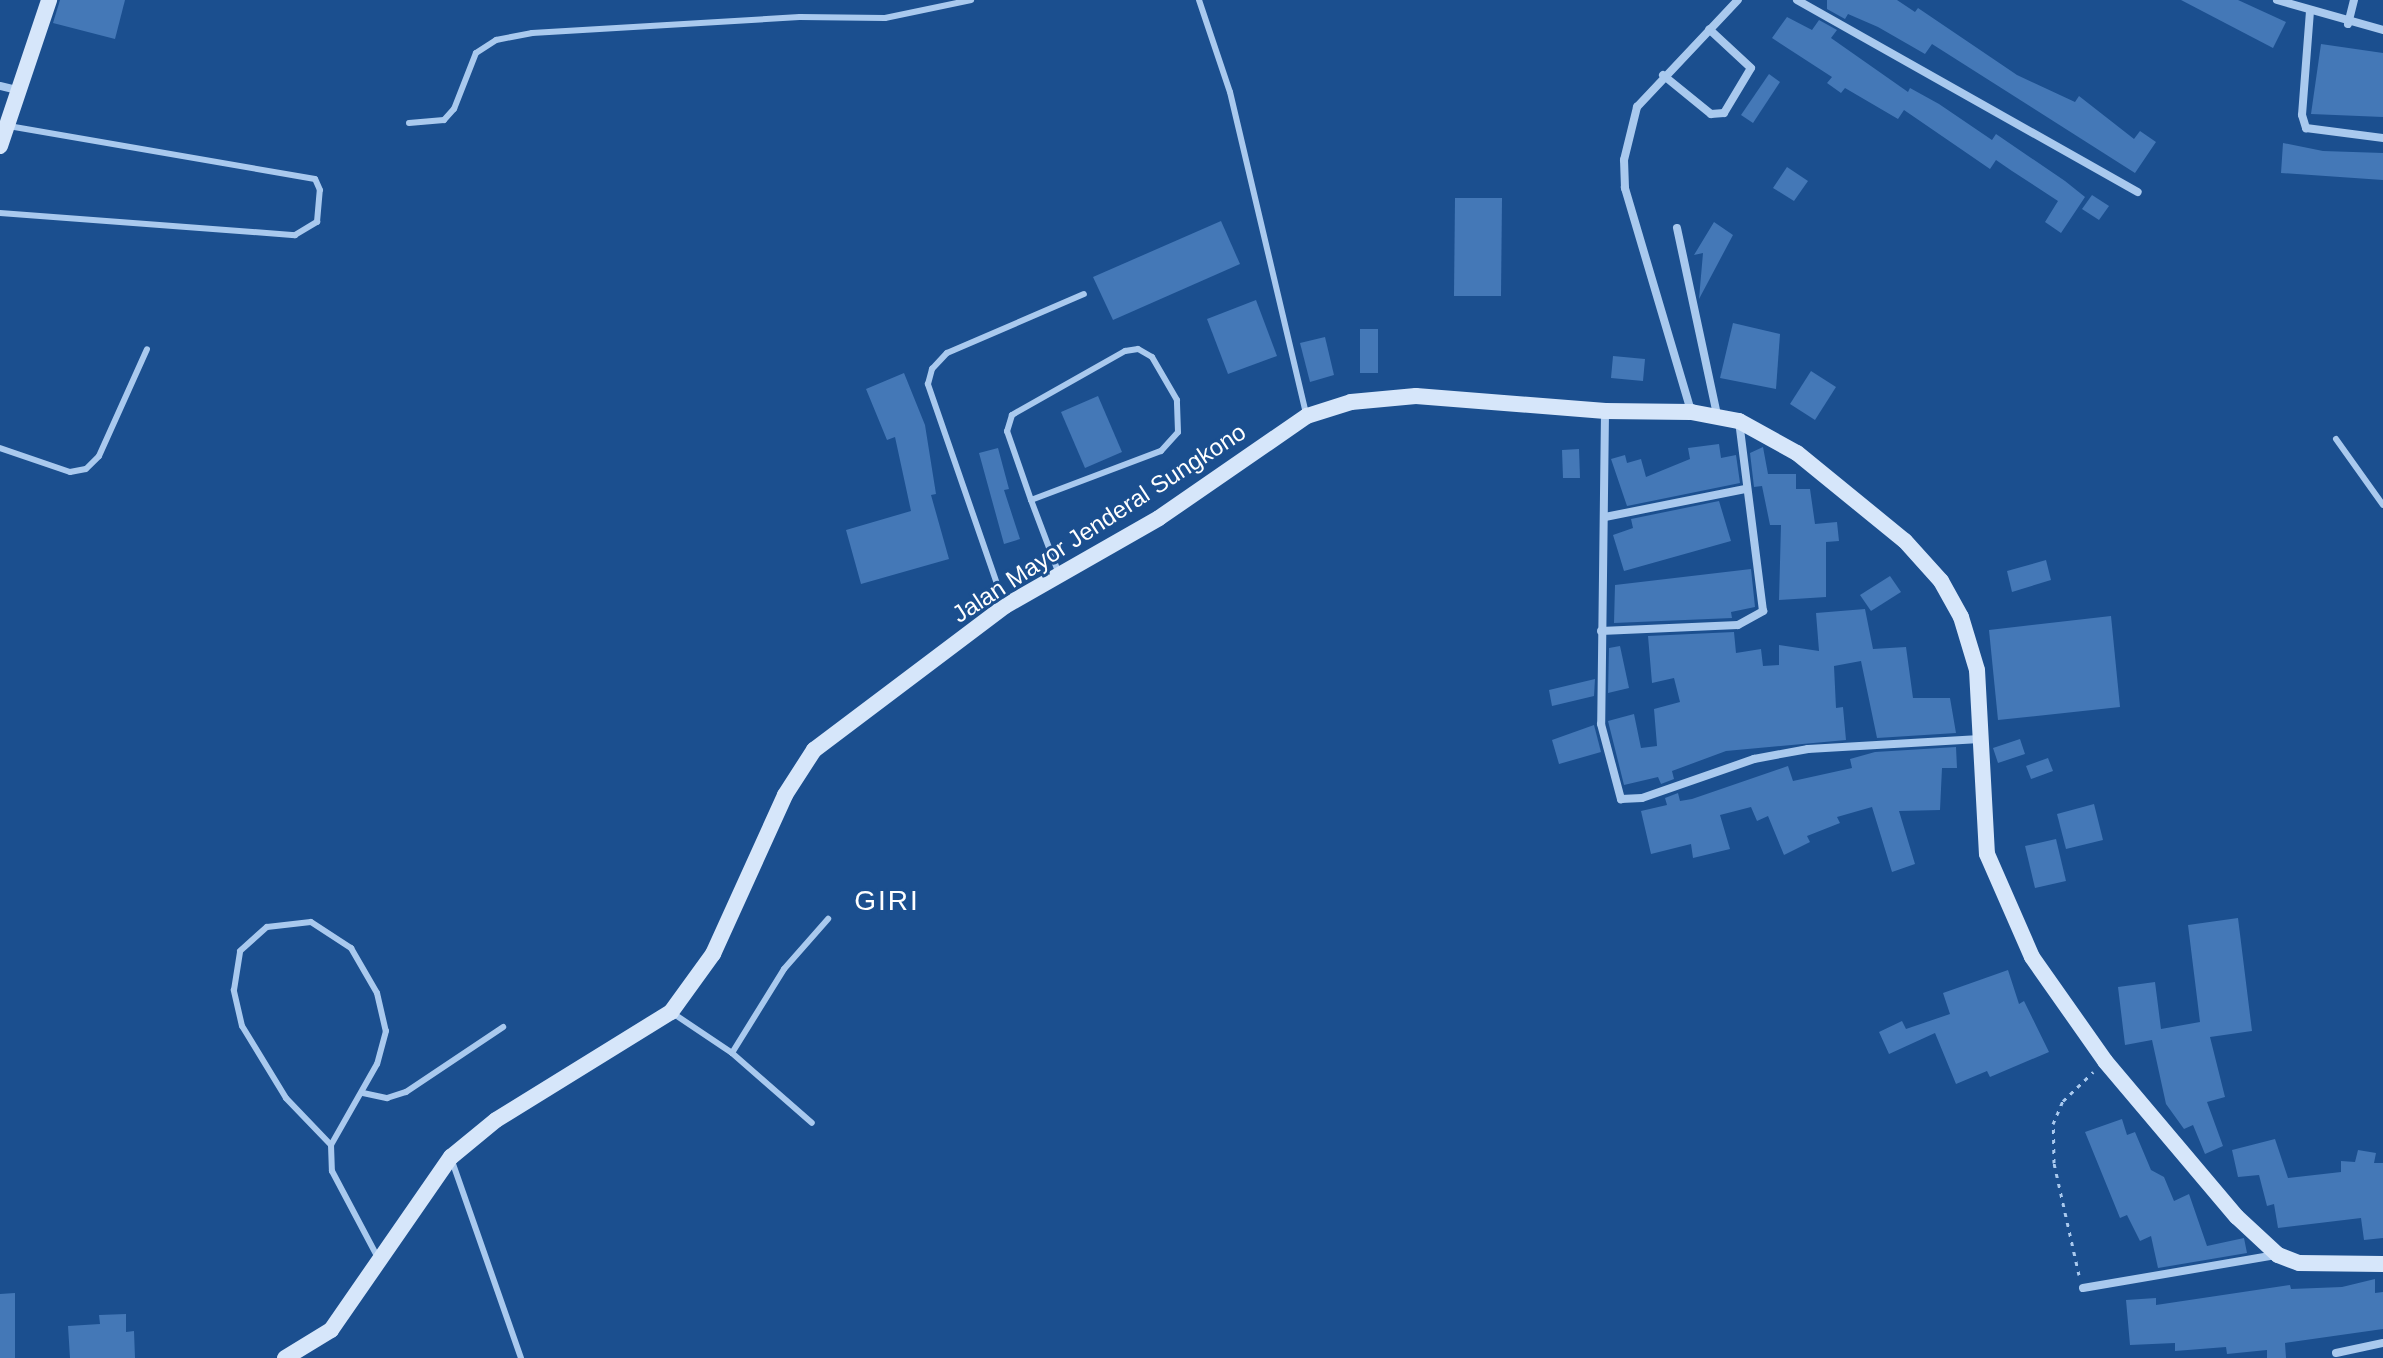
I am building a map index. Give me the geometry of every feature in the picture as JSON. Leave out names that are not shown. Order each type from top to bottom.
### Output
[{"type":"main road","points":[[0,146],[3,124],[19,90],[49,0]]},
{"type":"main road","name":"Jalan Mayor Jenderal Sungkono","points":[[285,1358],[331,1330],[381,1264],[451,1157],[496,1120],[671,1012],[713,954],[785,795],[814,750],[1005,606],[1159,518],[1307,416],[1351,402],[1416,396],[1605,411],[1691,412],[1739,421],[1797,453],[1905,541],[1941,581],[1961,617],[1977,670],[1984,738],[1987,854],[2032,957],[2105,1061],[2237,1217],[2278,1255]]},
{"type":"main road","points":[[2278,1255],[2299,1263],[2383,1264]]},
{"type":"street","points":[[1691,412],[1625,188],[1628,131],[1637,107],[1663,75],[1738,0]]},
{"type":"street","points":[[1797,0],[2138,192]]},
{"type":"street","points":[[2277,0],[2348,24],[2383,30]]},
{"type":"street","points":[[2348,24],[2354,0]]},
{"type":"street","points":[[2310,11],[2302,115],[2306,128],[2383,138]]},
{"type":"street","points":[[1663,75],[1711,114],[1724,113],[1751,68],[1709,29]]},
{"type":"street","points":[[0,86],[19,90]]},
{"type":"street","points":[[1677,228],[1717,415]]},
{"type":"street","points":[[1605,411],[1601,724],[1621,799],[1642,798],[1754,759],[1808,749],[1984,738]]},
{"type":"street","points":[[1601,631],[1738,625],[1763,611],[1765,601],[1745,489],[1739,421]]},
{"type":"street","points":[[1605,517],[1745,489]]},
{"type":"street","points":[[2083,1288],[2278,1255]]},
{"type":"street","points":[[2336,1353],[2383,1343]]},
{"type":"lane","points":[[409,123],[444,120],[454,109],[476,53],[496,40],[800,17],[885,18],[971,0]]},
{"type":"lane","points":[[1199,0],[1230,92],[1307,416]]},
{"type":"lane","points":[[0,213],[295,235],[317,222],[320,190],[315,179],[304,176],[3,124]]},
{"type":"lane","points":[[1005,606],[928,384],[932,369],[947,353],[1084,294]]},
{"type":"lane","points":[[0,448],[70,472],[86,469],[99,456],[147,349]]},
{"type":"lane","points":[[1031,500],[1161,451],[1178,432],[1177,400],[1152,357],[1138,349],[1125,351],[1012,415],[1007,431],[1031,500],[1060,577]]},
{"type":"lane","points":[[2336,439],[2383,505]]},
{"type":"lane","points":[[732,1053],[784,969],[828,919]]},
{"type":"lane","points":[[331,1145],[286,1098],[242,1026],[234,990],[240,951],[267,927],[311,922],[351,948],[377,993],[386,1031],[363,1093],[331,1145],[332,1171],[381,1264]]},
{"type":"lane","points":[[671,1012],[732,1053],[812,1123]]},
{"type":"lane","points":[[363,1093],[387,1098],[406,1092],[503,1027]]},
{"type":"lane","points":[[451,1157],[521,1358]]},
{"type":"path","points":[[2083,1288],[2054,1163],[2053,1124],[2063,1101],[2105,1061]]},
{"type":"building","points":[[60,0],[125,0],[115,39],[53,23]]},
{"type":"building","points":[[1827,0],[1897,0],[1915,12],[1918,8],[2017,75],[2075,102],[2079,96],[2134,139],[2140,131],[2156,142],[2135,173],[1932,44],[1925,54],[1878,27],[1848,14],[1845,19],[1827,9]]},
{"type":"building","points":[[2181,0],[2238,0],[2286,22],[2273,48]]},
{"type":"building","points":[[1787,17],[1812,30],[1819,20],[1837,30],[1831,38],[1908,92],[1910,88],[1939,104],[1992,140],[1996,134],[2065,181],[2085,197],[2061,233],[2045,222],[2058,201],[1996,160],[1990,169],[1904,110],[1898,119],[1845,88],[1841,93],[1827,83],[1832,77],[1772,38]]},
{"type":"building","points":[[2321,44],[2383,53],[2383,117],[2311,114]]},
{"type":"building","points":[[1769,74],[1780,82],[1753,123],[1741,115]]},
{"type":"building","points":[[2283,143],[2323,151],[2383,153],[2383,180],[2281,173]]},
{"type":"building","points":[[1787,167],[1808,181],[1794,201],[1773,188]]},
{"type":"building","points":[[2092,195],[2109,206],[2099,220],[2082,209]]},
{"type":"building","points":[[1455,198],[1502,198],[1501,296],[1454,296]]},
{"type":"building","points":[[1221,221],[1240,264],[1113,320],[1093,277]]},
{"type":"building","points":[[1714,222],[1733,235],[1699,299],[1703,253],[1694,255]]},
{"type":"building","points":[[1256,300],[1277,356],[1228,374],[1207,319]]},
{"type":"building","points":[[1733,323],[1780,334],[1776,389],[1720,378]]},
{"type":"building","points":[[1360,329],[1378,329],[1378,373],[1360,373]]},
{"type":"building","points":[[1325,337],[1334,375],[1310,382],[1300,343]]},
{"type":"building","points":[[1613,356],[1645,359],[1643,381],[1611,378]]},
{"type":"building","points":[[1811,371],[1836,387],[1815,420],[1790,404]]},
{"type":"building","points":[[904,373],[925,425],[936,494],[931,495],[949,559],[861,584],[846,530],[911,511],[895,437],[887,440],[866,389]]},
{"type":"building","points":[[1098,396],[1122,452],[1085,468],[1061,412]]},
{"type":"building","points":[[1719,444],[1721,458],[1736,455],[1740,483],[1627,506],[1611,459],[1625,455],[1627,463],[1641,459],[1646,477],[1690,459],[1688,448]]},
{"type":"building","points":[[1763,447],[1768,474],[1796,474],[1796,489],[1810,489],[1815,524],[1837,522],[1839,541],[1826,542],[1826,597],[1779,600],[1781,525],[1770,525],[1762,486],[1754,487],[1750,453]]},
{"type":"building","points":[[998,448],[1009,489],[1004,490],[1020,539],[1004,544],[979,453]]},
{"type":"building","points":[[1579,449],[1580,478],[1563,478],[1562,450]]},
{"type":"building","points":[[1719,501],[1731,541],[1624,571],[1613,535],[1633,528],[1631,519]]},
{"type":"building","points":[[2046,560],[2051,580],[2012,592],[2007,571]]},
{"type":"building","points":[[1751,569],[1755,607],[1731,612],[1732,618],[1614,623],[1615,585]]},
{"type":"building","points":[[1890,576],[1901,592],[1871,611],[1860,595]]},
{"type":"building","points":[[1865,609],[1873,649],[1906,647],[1913,698],[1950,698],[1956,733],[1877,738],[1861,661],[1834,666],[1836,708],[1843,707],[1846,740],[1726,751],[1672,771],[1674,779],[1661,784],[1658,777],[1624,785],[1608,721],[1634,714],[1641,748],[1657,746],[1654,709],[1680,702],[1674,678],[1652,683],[1648,636],[1734,632],[1736,653],[1761,649],[1763,666],[1779,665],[1779,645],[1819,651],[1816,613]]},
{"type":"building","points":[[2111,616],[2120,707],[1998,720],[1989,630]]},
{"type":"building","points":[[1620,646],[1629,688],[1608,693],[1609,648]]},
{"type":"building","points":[[1595,679],[1594,696],[1552,706],[1549,690]]},
{"type":"building","points":[[1594,725],[1601,752],[1559,764],[1552,740]]},
{"type":"building","points":[[2020,739],[2025,754],[1998,763],[1993,748]]},
{"type":"building","points":[[1956,747],[1957,768],[1942,768],[1940,810],[1899,811],[1915,864],[1892,872],[1872,807],[1837,817],[1840,823],[1807,836],[1810,842],[1784,855],[1768,816],[1757,821],[1751,807],[1720,815],[1730,849],[1693,858],[1691,844],[1651,854],[1641,811],[1667,805],[1665,798],[1678,793],[1680,801],[1692,799],[1788,766],[1793,781],[1852,768],[1850,759],[1875,752]]},
{"type":"building","points":[[2048,758],[2053,771],[2031,779],[2026,766]]},
{"type":"building","points":[[2094,804],[2103,840],[2066,849],[2057,814]]},
{"type":"building","points":[[2056,839],[2066,881],[2035,888],[2025,846]]},
{"type":"building","points":[[2238,918],[2252,1031],[2210,1037],[2225,1097],[2207,1102],[2223,1146],[2205,1154],[2193,1125],[2184,1129],[2166,1104],[2152,1040],[2125,1045],[2118,987],[2155,982],[2161,1029],[2200,1022],[2188,925]]},
{"type":"building","points":[[2008,970],[2019,1004],[2024,1001],[2049,1052],[1990,1077],[1987,1071],[1956,1084],[1935,1033],[1889,1054],[1879,1032],[1902,1021],[1906,1029],[1950,1014],[1943,993]]},
{"type":"building","points":[[2122,1119],[2127,1135],[2135,1132],[2151,1170],[2164,1177],[2174,1201],[2189,1194],[2207,1246],[2244,1238],[2247,1253],[2158,1268],[2151,1236],[2140,1241],[2127,1215],[2120,1218],[2085,1132]]},
{"type":"building","points":[[2275,1139],[2288,1178],[2341,1172],[2341,1161],[2355,1162],[2358,1150],[2376,1153],[2374,1163],[2383,1163],[2383,1238],[2364,1240],[2361,1218],[2278,1228],[2274,1204],[2267,1206],[2259,1175],[2238,1177],[2232,1150]]},
{"type":"building","points":[[2375,1279],[2375,1293],[2383,1292],[2383,1329],[2285,1343],[2286,1358],[2267,1358],[2267,1350],[2227,1354],[2226,1347],[2175,1351],[2175,1343],[2130,1345],[2126,1300],[2156,1298],[2156,1305],[2290,1285],[2291,1289],[2342,1287]]},
{"type":"building","points":[[15,1293],[15,1358],[0,1358],[0,1294]]},
{"type":"building","points":[[126,1314],[126,1332],[134,1331],[135,1358],[70,1358],[68,1326],[100,1324],[99,1315]]},
{"type":"district","name":"GIRI","points":[[887,901]]}]
